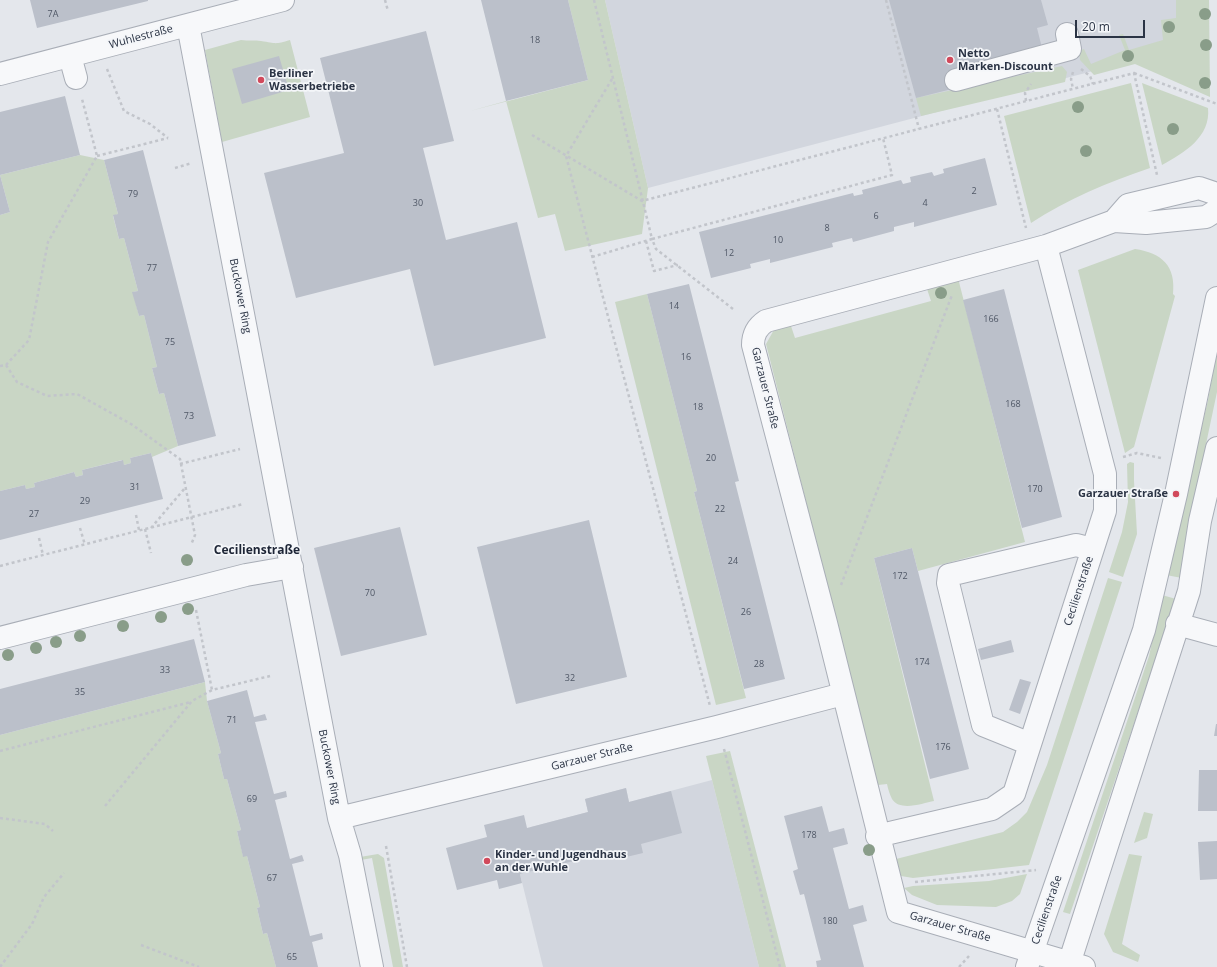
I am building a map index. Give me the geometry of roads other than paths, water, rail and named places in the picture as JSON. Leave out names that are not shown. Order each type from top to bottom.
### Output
[{"type":"street","name":"Wuhlestraße","points":[[0,74],[283,0]]},
{"type":"street","name":"Buckower Ring","points":[[188,25],[339,818],[350,855],[372,967]]},
{"type":"street","points":[[956,80],[1070,49],[1067,34]]},
{"type":"street","points":[[70,56],[76,78]]},
{"type":"street","name":"Garzauer Straße","points":[[1114,221],[1128,205],[1199,188],[1217,194]]},
{"type":"street","name":"Garzauer Straße","points":[[1030,959],[898,912],[753,346],[755,333],[759,326],[766,321],[1046,246],[1114,221],[1146,223],[1206,217],[1217,210]]},
{"type":"street","name":"Cecilienstraße","points":[[878,836],[992,809],[1014,794],[1105,511],[1105,474],[1046,246]]},
{"type":"street","name":"Cecilienstraße","points":[[1030,959],[1144,630],[1176,494],[1217,298]]},
{"type":"street","points":[[1030,959],[1074,966],[1188,591],[1200,521],[1217,448]]},
{"type":"street","points":[[1030,744],[983,725],[948,583],[949,575],[1076,544],[1092,549]]},
{"type":"street","points":[[0,638],[246,575],[292,567]]},
{"type":"street","points":[[1178,624],[1217,635]]},
{"type":"street","name":"Garzauer Straße","points":[[339,818],[717,728],[843,694]]},
{"type":"place","name":"Netto Marken-Discount","points":[[950,60]]},
{"type":"place","name":"Berliner Wasserbetriebe","points":[[261,80]]},
{"type":"place","name":"Garzauer Straße","points":[[1176,494]]},
{"type":"place","name":"Kinder- und Jugendhaus an der Wuhle","points":[[487,861]]},
{"type":"district","name":"Cecilienstraße","points":[[257,551]]}]
